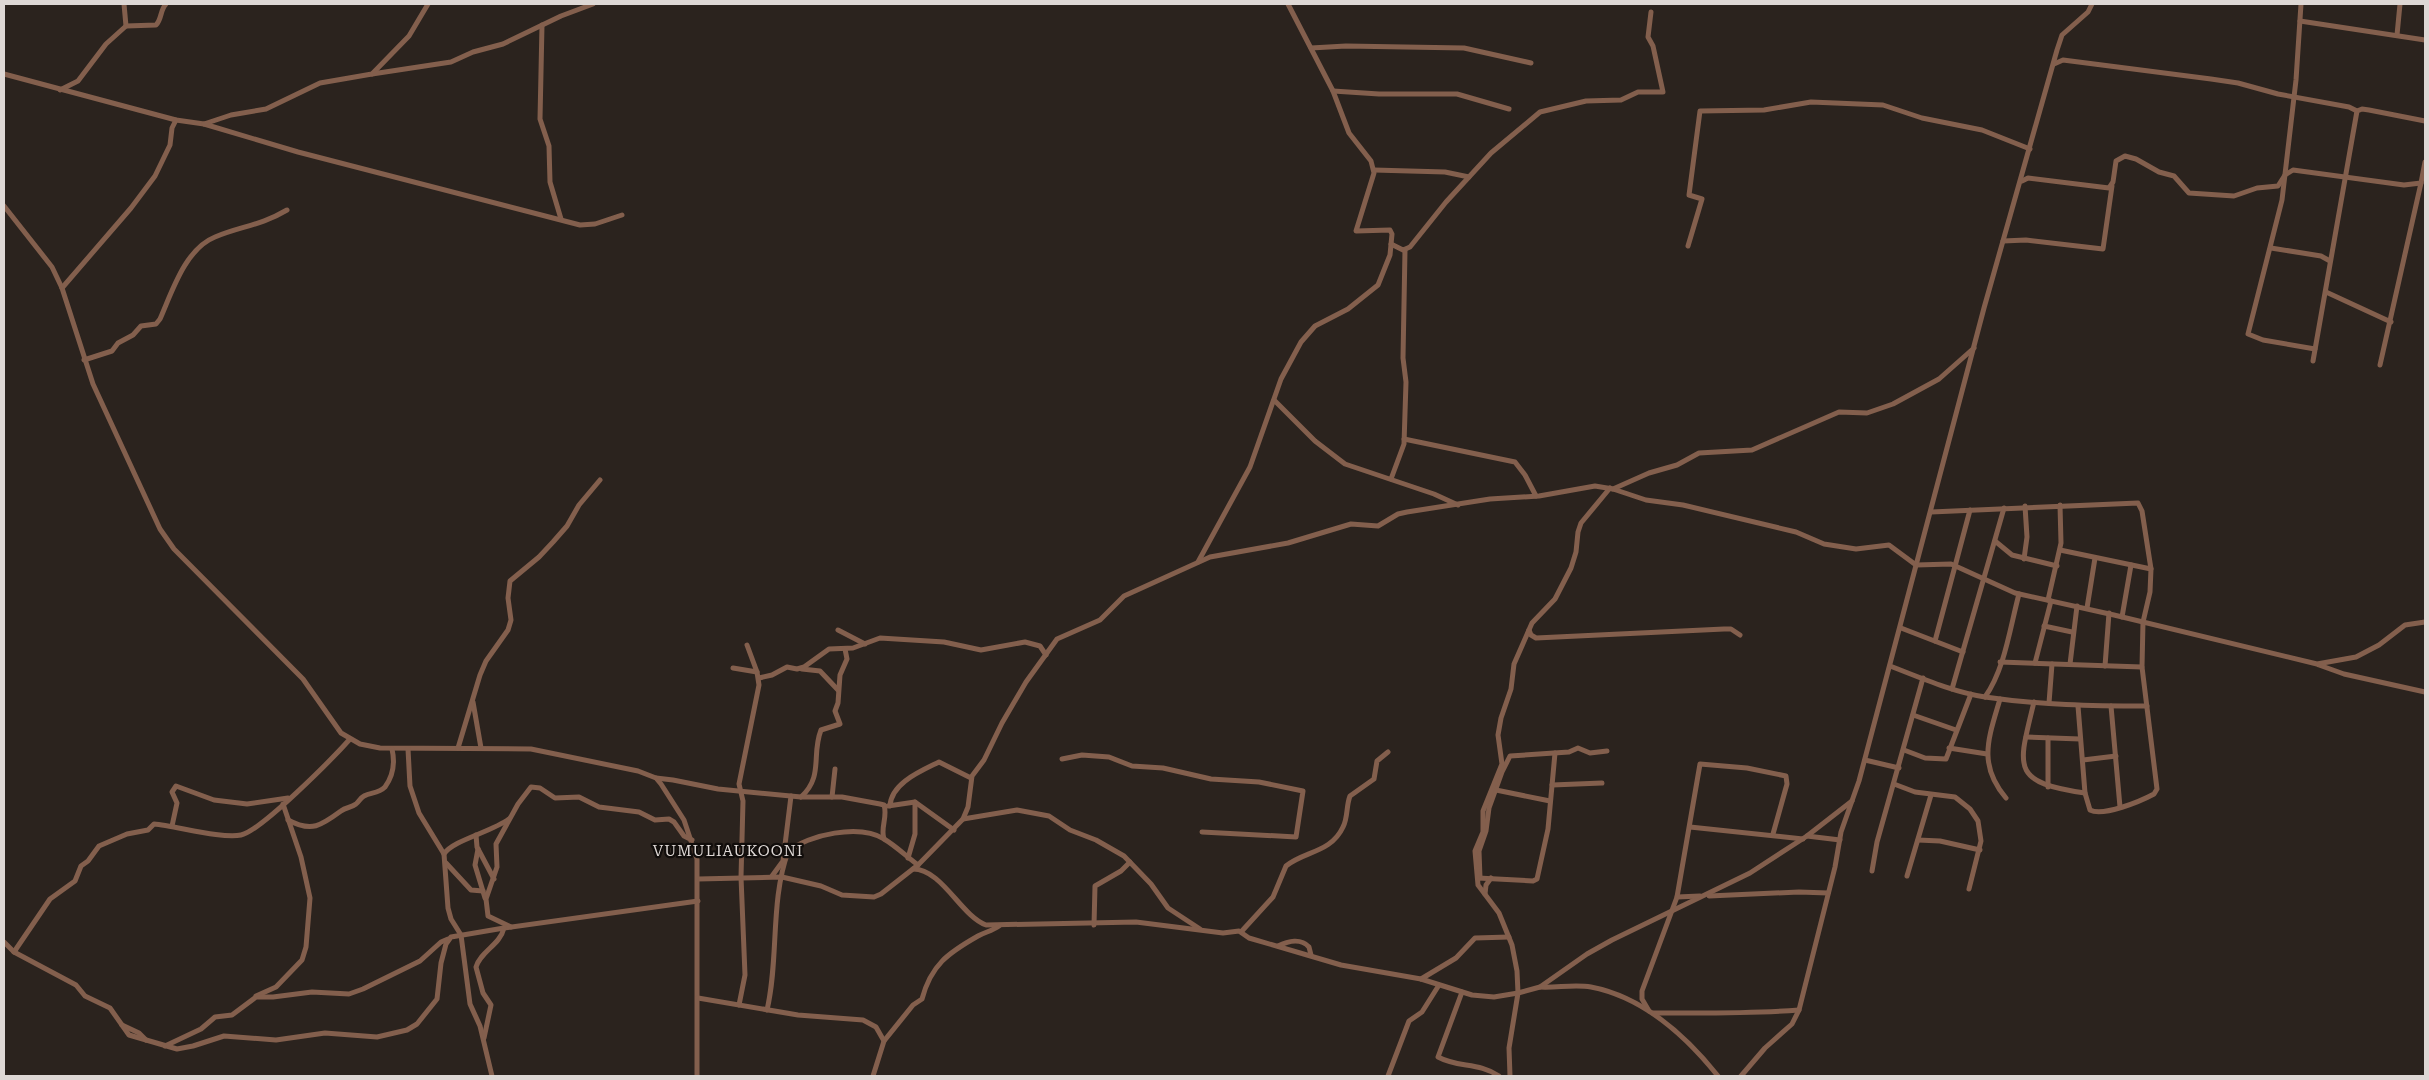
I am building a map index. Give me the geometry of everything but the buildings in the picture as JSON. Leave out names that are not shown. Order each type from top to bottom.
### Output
[{"type":"street","points":[[124,4],[126,26]]},
{"type":"street","points":[[60,90],[78,81],[106,44],[126,26],[156,25],[160,19],[161,10],[166,4]]},
{"type":"street","points":[[372,74],[409,36],[428,4]]},
{"type":"street","points":[[576,4],[582,8]]},
{"type":"street","points":[[204,124],[231,114],[266,109],[320,83],[451,62],[473,52],[503,44],[542,25],[593,4]]},
{"type":"street","points":[[1198,562],[1250,467],[1281,379],[1307,333],[1328,318],[1348,309],[1378,285],[1384,273],[1391,244],[1390,230],[1356,232],[1374,170],[1371,161],[1348,132],[1333,91],[1288,4]]},
{"type":"street","points":[[1741,1076],[1765,1048],[1792,1024],[1799,1010],[1840,840],[1865,760],[2003,241],[2022,181],[2062,35],[2088,12],[2092,4]]},
{"type":"street","points":[[2301,4],[2285,175],[2271,248],[2248,334],[2263,340],[2315,349]]},
{"type":"street","points":[[2396,35],[2400,4]]},
{"type":"street","points":[[1405,250],[1410,247],[1495,149],[1540,112],[1586,101],[1621,100],[1638,92],[1663,92],[1653,46],[1648,37],[1651,12]]},
{"type":"street","points":[[2300,21],[2425,40]]},
{"type":"street","points":[[542,25],[540,119],[549,146],[550,182],[561,219]]},
{"type":"street","points":[[1311,48],[1346,46],[1464,48],[1531,63]]},
{"type":"street","points":[[2054,65],[2063,60],[2238,83],[2293,97],[2349,107],[2357,111],[2362,109],[2369,110],[2425,121]]},
{"type":"street","points":[[4,74],[176,120],[204,124],[298,152],[460,193],[523,212],[587,225],[614,219],[622,215]]},
{"type":"street","points":[[1333,91],[1378,94],[1458,94],[1509,109]]},
{"type":"street","points":[[1688,246],[1702,199],[1689,195],[1700,111],[1764,110],[1811,102],[1883,105],[1922,118],[1982,130],[2030,149]]},
{"type":"street","points":[[2313,362],[2357,111]]},
{"type":"street","points":[[62,288],[131,208],[155,176],[170,144],[172,128],[176,120]]},
{"type":"street","points":[[2003,241],[2026,240],[2103,249],[2116,161],[2118,158],[2125,156],[2136,159],[2159,172],[2174,176],[2186,190],[2193,194],[2238,195],[2258,188],[2278,186],[2285,175],[2293,170],[2404,185],[2421,183]]},
{"type":"street","points":[[2380,365],[2425,162]]},
{"type":"street","points":[[1374,170],[1445,172],[1469,177]]},
{"type":"street","points":[[2022,181],[2028,178],[2104,189],[2112,185]]},
{"type":"street","points":[[4,206],[52,267],[62,288],[93,384],[148,503],[174,549],[303,679],[317,697],[332,723],[350,740],[368,746],[408,750],[458,748],[531,749],[622,767],[656,778],[740,791],[802,797],[855,799],[887,806],[916,802],[954,830]]},
{"type":"street","points":[[84,360],[112,351],[118,343],[133,335],[141,326],[156,324],[186,266],[202,244],[225,233],[262,224],[287,210]]},
{"type":"street","points":[[1391,244],[1405,250]]},
{"type":"street","points":[[2271,248],[2322,256],[2330,261]]},
{"type":"street","points":[[1391,479],[1403,448],[1404,439],[1405,250]]},
{"type":"street","points":[[2326,292],[2391,322]]},
{"type":"street","points":[[1478,878],[1475,851],[1483,832],[1483,811],[1503,760],[1498,741],[1501,718],[1511,689],[1514,664],[1535,618],[1555,600],[1574,561],[1579,527],[1611,488],[1643,475],[1677,465],[1699,453],[1752,450],[1839,412],[1867,413],[1893,404],[1939,380],[1975,347]]},
{"type":"street","points":[[1274,400],[1315,441],[1345,464],[1444,498],[1458,505]]},
{"type":"street","points":[[1404,439],[1515,462],[1525,474],[1536,496]]},
{"type":"street","points":[[458,748],[486,661],[508,630],[511,620],[508,598],[510,581],[539,557],[553,542],[567,526],[579,504],[600,480]]},
{"type":"street","points":[[698,879],[782,877],[821,886],[842,895],[874,897],[887,891],[916,867],[964,819],[968,807],[971,778],[984,760],[1002,723],[1026,682],[1057,639],[1100,620],[1124,596],[1198,562],[1218,555],[1288,544],[1351,524],[1378,526],[1402,513],[1490,499],[1536,496],[1579,488],[1611,488],[1646,500],[1683,506],[1796,532],[1811,540],[1833,546],[1856,549],[1889,545],[1916,565],[1954,566],[2005,590],[2019,594],[2109,613],[2317,664],[2344,674],[2425,692]]},
{"type":"street","points":[[1931,512],[2060,504],[2138,503],[2142,510],[2151,569],[2150,592],[2143,622],[2142,667],[2157,789],[2150,796],[2120,807],[2094,812],[2088,806],[2085,793],[2078,706]]},
{"type":"street","points":[[2035,663],[2060,550],[2060,504]]},
{"type":"street","points":[[2024,558],[2027,537],[2025,506]]},
{"type":"street","points":[[1952,689],[2004,508]]},
{"type":"street","points":[[1935,641],[1970,510]]},
{"type":"street","points":[[1995,541],[2012,555],[2057,566]]},
{"type":"street","points":[[2060,550],[2151,569]]},
{"type":"street","points":[[2088,608],[2095,558]]},
{"type":"street","points":[[2122,617],[2131,566]]},
{"type":"street","points":[[1984,697],[1990,689],[2000,662],[2019,594]]},
{"type":"street","points":[[2070,664],[2072,632],[2077,606]]},
{"type":"street","points":[[2105,666],[2109,613]]},
{"type":"street","points":[[2317,664],[2356,657],[2379,645],[2405,625],[2425,622]]},
{"type":"street","points":[[2044,626],[2072,632]]},
{"type":"street","points":[[1901,628],[1963,652]]},
{"type":"street","points":[[1529,630],[1531,635],[1536,638],[1712,629],[1728,629],[1740,635]]},
{"type":"street","points":[[838,630],[865,644]]},
{"type":"street","points":[[800,668],[829,649],[845,649],[880,638],[951,643],[981,650],[1025,642],[1040,646],[1046,655]]},
{"type":"street","points":[[739,1005],[745,975],[741,877],[743,801],[740,791],[740,776],[759,678],[747,645]]},
{"type":"street","points":[[802,797],[809,789],[817,773],[816,757],[822,730],[840,724],[835,714],[838,703],[840,675],[847,659],[845,649]]},
{"type":"street","points":[[2000,662],[2142,667]]},
{"type":"street","points":[[2049,703],[2052,664]]},
{"type":"street","points":[[1890,666],[1952,689],[1984,697],[2078,706],[2147,706]]},
{"type":"street","points":[[759,678],[772,675],[787,667],[820,671],[838,690]]},
{"type":"street","points":[[733,668],[757,672]]},
{"type":"street","points":[[1872,871],[1877,842],[1923,678]]},
{"type":"street","points":[[1904,750],[1925,758],[1946,759],[1971,694]]},
{"type":"street","points":[[2000,699],[1986,754],[1993,780],[2006,798]]},
{"type":"street","points":[[473,700],[481,748]]},
{"type":"street","points":[[2034,702],[2022,753],[2024,765],[2036,782],[2048,787],[2085,793]]},
{"type":"street","points":[[2111,706],[2120,807]]},
{"type":"street","points":[[1913,715],[1956,730]]},
{"type":"street","points":[[2026,737],[2080,740]]},
{"type":"street","points":[[2048,738],[2048,787]]},
{"type":"street","points":[[14,952],[50,900],[75,881],[81,866],[88,861],[99,846],[127,834],[148,830],[154,824],[228,835],[240,835],[254,829],[283,804],[325,766],[350,740]]},
{"type":"street","points":[[1509,1075],[1510,1039],[1518,993],[1517,971],[1509,937],[1499,913],[1478,885],[1480,846],[1486,831],[1490,808],[1510,756],[1555,753],[1578,748],[1590,753],[1607,751]]},
{"type":"street","points":[[1949,748],[1986,754]]},
{"type":"street","points":[[288,820],[300,826],[318,826],[330,820],[342,810],[352,807],[365,795],[379,792],[386,784],[392,770],[392,749]]},
{"type":"street","points":[[408,750],[408,780],[419,813],[444,854],[448,908],[461,935],[468,995],[480,1026],[492,1076]]},
{"type":"street","points":[[1241,932],[1273,897],[1286,866],[1326,847],[1338,834],[1344,826],[1350,796],[1372,782],[1375,776],[1377,761],[1388,752]]},
{"type":"street","points":[[1478,878],[1533,881],[1537,879],[1548,829],[1555,753]]},
{"type":"street","points":[[1062,759],[1082,755],[1109,756],[1132,766],[1169,769],[1211,779],[1259,782],[1303,791],[1296,837],[1202,832]]},
{"type":"street","points":[[2083,760],[2116,756]]},
{"type":"street","points":[[1865,760],[1899,768]]},
{"type":"street","points":[[884,839],[883,832],[887,806],[891,796],[899,786],[939,762],[971,778]]},
{"type":"street","points":[[1650,1012],[1642,999],[1642,991],[1677,897],[1700,764],[1718,764],[1786,776],[1787,784],[1773,834]]},
{"type":"street","points":[[832,797],[835,768]]},
{"type":"street","points":[[656,778],[675,802],[696,852],[698,879],[697,1076]]},
{"type":"street","points":[[1552,785],[1602,783]]},
{"type":"street","points":[[1894,784],[1931,795],[1955,797],[1970,809],[1978,821],[1981,831],[1980,850],[1969,890]]},
{"type":"street","points":[[172,826],[177,803],[172,789],[176,786],[214,800],[247,804],[290,797]]},
{"type":"street","points":[[511,927],[490,918],[486,913],[486,899],[494,879],[498,859],[496,844],[528,788],[533,786],[555,798],[579,797],[599,807],[639,812],[655,820],[669,819],[674,822],[684,836],[692,840]]},
{"type":"street","points":[[1496,790],[1550,801]]},
{"type":"street","points":[[1907,876],[1931,795]]},
{"type":"street","points":[[772,876],[783,861],[791,796]]},
{"type":"street","points":[[1540,987],[1587,954],[1672,910],[1706,896],[1750,873],[1806,837],[1853,801]]},
{"type":"street","points":[[908,858],[915,834],[916,802]]},
{"type":"street","points":[[164,1046],[201,1029],[215,1017],[232,1015],[256,997],[276,987],[302,960],[306,947],[310,898],[301,857],[283,804]]},
{"type":"street","points":[[964,819],[1017,810],[1049,816],[1070,830],[1102,843],[1130,862],[1151,884],[1168,908],[1202,931]]},
{"type":"street","points":[[444,854],[451,846],[496,828],[511,817]]},
{"type":"street","points":[[1690,827],[1840,840]]},
{"type":"street","points":[[767,1010],[774,969],[782,877],[788,852],[804,843],[850,831],[869,832],[884,839],[908,858],[916,867],[938,883],[974,919],[986,925],[1136,922],[1202,931],[1241,932],[1249,938],[1341,965],[1421,979],[1462,992],[1494,997],[1540,987],[1590,987],[1624,999],[1650,1012],[1693,1046],[1718,1076]]},
{"type":"street","points":[[476,836],[478,849],[494,879]]},
{"type":"street","points":[[1918,840],[1940,841],[1980,850]]},
{"type":"street","points":[[478,849],[474,865],[486,899]]},
{"type":"street","points":[[1094,924],[1095,886],[1121,871],[1130,862]]},
{"type":"street","points":[[446,863],[471,890],[483,892]]},
{"type":"street","points":[[1485,894],[1486,885],[1491,878]]},
{"type":"street","points":[[1677,897],[1799,892],[1828,893]]},
{"type":"street","points":[[256,997],[273,997],[312,992],[353,993],[420,961],[441,942],[461,935],[698,901]]},
{"type":"street","points":[[873,1076],[884,1041],[913,1004],[922,999],[926,982],[938,964],[978,936],[999,926]]},
{"type":"street","points":[[484,1046],[491,1005],[483,992],[476,967],[480,959],[499,941],[504,928]]},
{"type":"street","points":[[1421,979],[1451,962],[1478,937],[1509,937]]},
{"type":"street","points":[[4,942],[14,952],[76,985],[85,996],[106,1005],[115,1013],[129,1035],[164,1046],[183,1048],[224,1036],[276,1040],[325,1033],[377,1037],[407,1030],[417,1024],[437,1000],[441,963],[448,939]]},
{"type":"street","points":[[1278,946],[1288,942],[1303,942],[1309,946],[1310,955]]},
{"type":"street","points":[[1388,1076],[1409,1021],[1422,1012],[1439,985]]},
{"type":"street","points":[[1462,992],[1438,1057],[1455,1063],[1486,1068],[1499,1076]]},
{"type":"street","points":[[698,998],[807,1016],[867,1021],[880,1031],[884,1041]]},
{"type":"street","points":[[1650,1012],[1722,1011],[1742,1014],[1799,1010]]},
{"type":"district","name":"VUMULIAUKOONI","points":[[728,851]]}]
